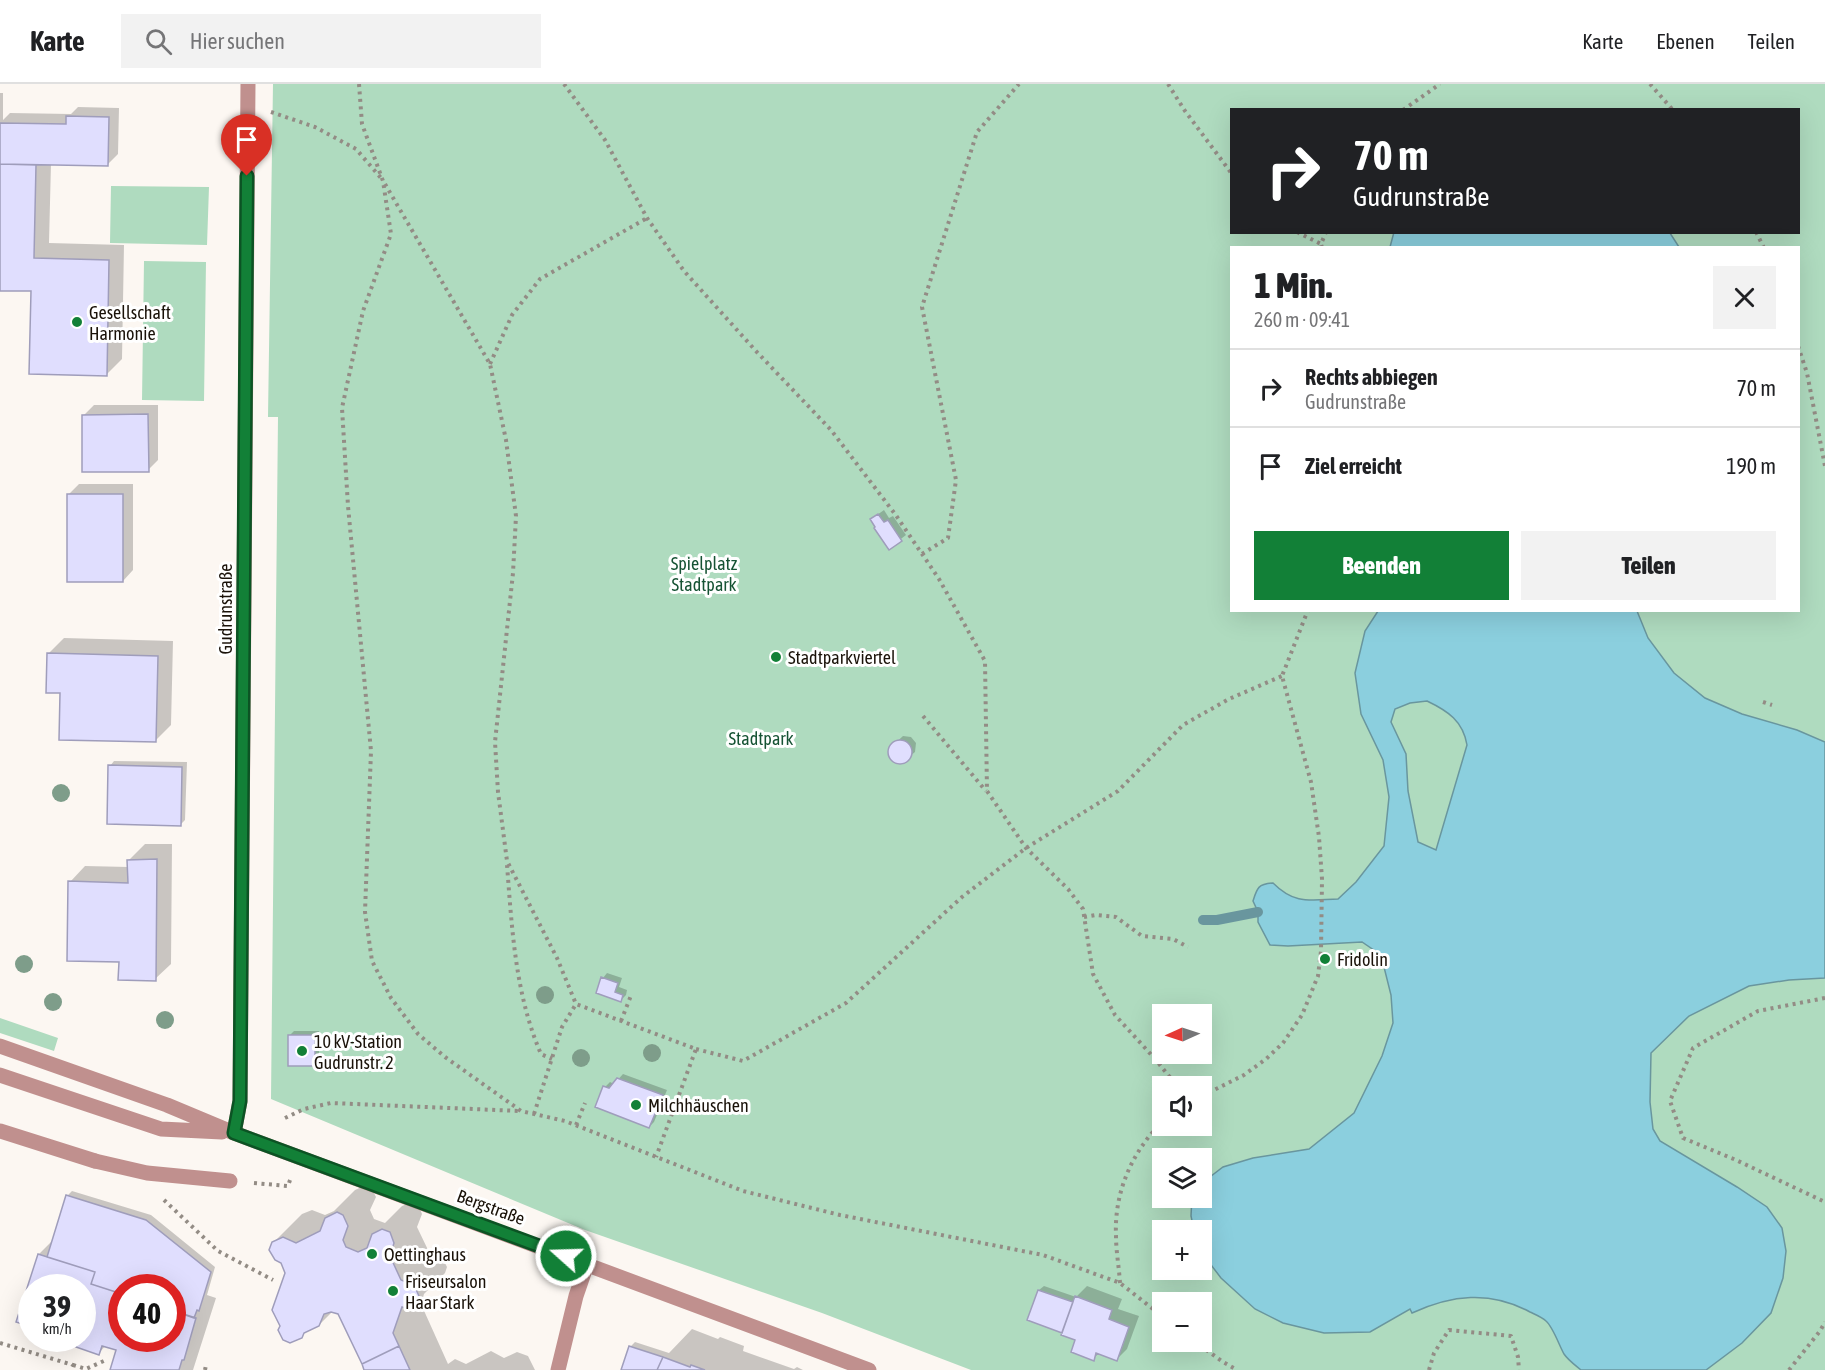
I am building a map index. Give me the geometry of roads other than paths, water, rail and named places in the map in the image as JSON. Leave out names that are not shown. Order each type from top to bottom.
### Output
[{"type":"street","name":"Gudrunstraße","points":[[234,1133],[240,1101],[248,84]]},
{"type":"street","name":"Bergstraße","points":[[0,1046],[167,1106],[868,1370]]},
{"type":"street","name":"Bergstraße","points":[[0,1075],[161,1129],[234,1133]]},
{"type":"street","points":[[0,1131],[95,1161],[147,1173],[230,1181]]},
{"type":"street","points":[[558,1370],[576,1296],[587,1264]]},
{"type":"water","points":[[1393,234],[1671,234],[1678,246],[1390,246]]},
{"type":"water","points":[[1377,612],[1637,612],[1648,638],[1674,673],[1705,698],[1742,714],[1797,730],[1825,742],[1825,978],[1749,986],[1689,1016],[1651,1053],[1650,1102],[1653,1129],[1660,1141],[1767,1207],[1782,1228],[1786,1251],[1783,1278],[1771,1313],[1742,1343],[1706,1370],[1581,1370],[1564,1354],[1551,1327],[1544,1320],[1515,1305],[1485,1298],[1471,1297],[1441,1302],[1412,1313],[1410,1309],[1370,1332],[1324,1333],[1283,1323],[1255,1309],[1221,1278],[1212,1266],[1212,1220],[1192,1220],[1191,1216],[1191,1208],[1212,1208],[1212,1175],[1223,1167],[1253,1158],[1309,1149],[1354,1113],[1382,1056],[1393,1023],[1391,995],[1381,955],[1362,942],[1270,945],[1258,922],[1258,912],[1253,901],[1259,888],[1264,884],[1273,883],[1288,895],[1303,900],[1338,899],[1356,882],[1384,846],[1389,797],[1383,760],[1361,714],[1355,673],[1365,631]],"holes":[[[1427,701],[1453,718],[1462,729],[1467,745],[1436,850],[1418,842],[1408,791],[1406,754],[1391,722],[1395,709],[1410,703]]]},
{"type":"waterway","points":[[1203,920],[1217,920],[1258,912]]},
{"type":"place","name":"Gesellschaft Harmonie","points":[[77,322]]},
{"type":"place","name":"Stadtparkviertel","points":[[776,657]]},
{"type":"place","name":"Fridolin","points":[[1325,959]]},
{"type":"place","name":"10 kV-Station Gudrunstr. 2","points":[[302,1051]]},
{"type":"place","name":"Milchhäuschen","points":[[636,1105]]},
{"type":"place","name":"Oettinghaus","points":[[372,1254]]},
{"type":"place","name":"Friseursalon Haar Stark","points":[[393,1291]]},
{"type":"park label","name":"Spielplatz Stadtpark","points":[[704,573]]},
{"type":"park label","name":"Stadtpark","points":[[761,738]]}]
